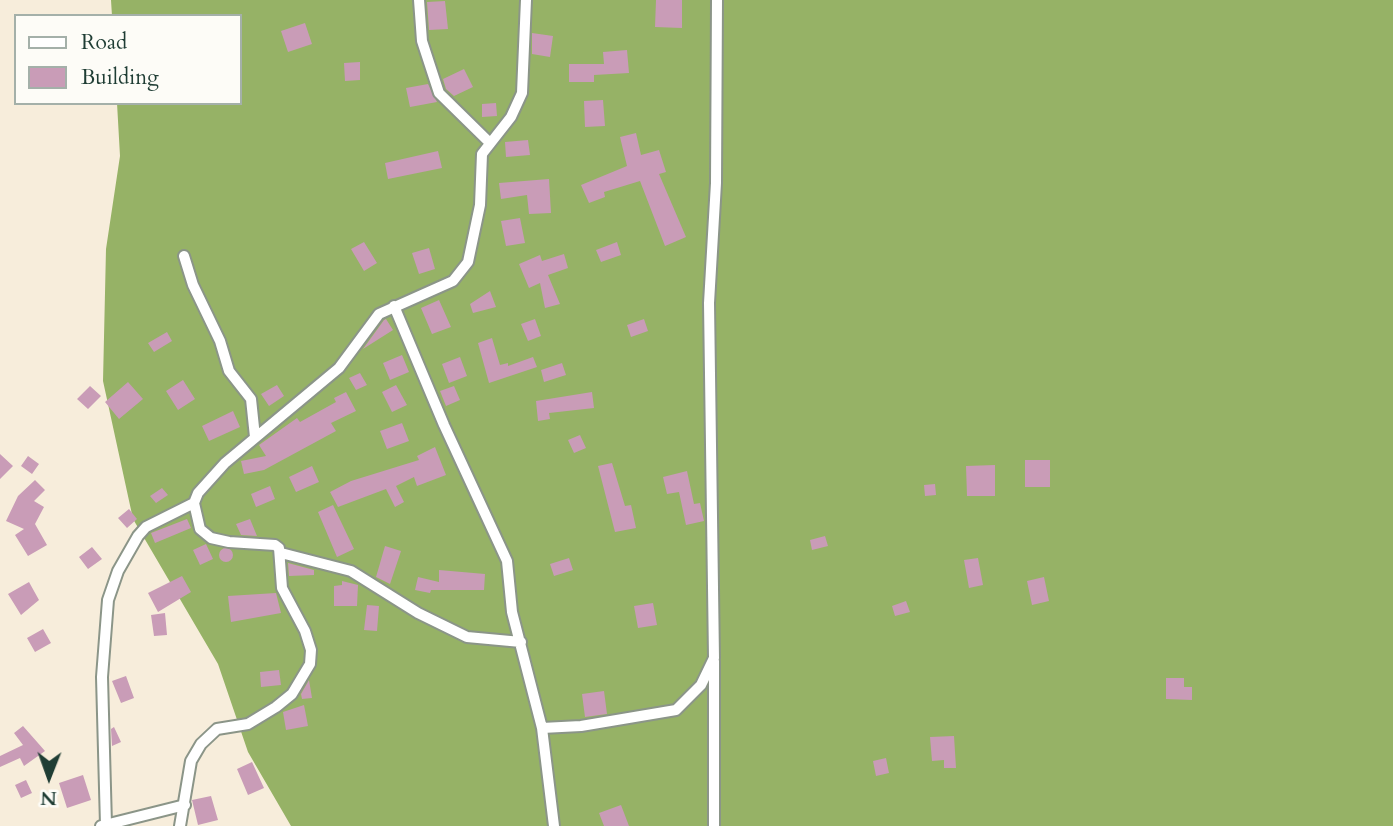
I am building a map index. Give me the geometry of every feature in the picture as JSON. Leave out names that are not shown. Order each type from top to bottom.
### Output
[{"type":"street","points":[[419,0],[422,41],[439,93],[490,143]]},
{"type":"street","points":[[180,826],[191,761],[208,735],[217,729],[258,719],[292,694],[310,664],[311,650],[305,631],[282,588],[281,553],[275,545],[211,538],[200,529],[194,503],[198,493],[225,463],[282,418],[338,368],[379,314],[453,281],[468,261],[480,205],[482,154],[511,117],[522,93],[526,0]]},
{"type":"street","points":[[714,826],[709,303],[716,183],[717,0]]},
{"type":"street","points":[[184,256],[193,285],[201,296],[220,341],[229,371],[251,400],[255,437]]},
{"type":"street","points":[[394,306],[444,425],[507,561],[512,612],[542,728],[554,826]]},
{"type":"street","points":[[185,805],[104,825],[102,677],[108,600],[118,571],[146,527],[194,503]]},
{"type":"street","points":[[281,553],[351,571],[418,613],[467,637],[521,642]]},
{"type":"street","points":[[542,728],[634,719],[676,710],[701,685],[714,658]]},
{"type":"green space","points":[[111,0],[1393,0],[1393,826],[291,826],[248,752],[218,664],[133,519],[103,381],[106,249],[120,156],[117,105],[242,105],[242,14],[112,14]]},
{"type":"building","points":[[656,0],[682,0],[682,28],[655,27]]},
{"type":"building","points":[[445,1],[448,29],[429,30],[427,2]]},
{"type":"building","points":[[305,23],[312,44],[288,52],[281,31]]},
{"type":"building","points":[[532,33],[553,36],[550,57],[532,54]]},
{"type":"building","points":[[627,50],[629,73],[594,75],[594,82],[569,82],[569,64],[604,64],[603,52]]},
{"type":"building","points":[[360,62],[360,80],[345,81],[344,63]]},
{"type":"building","points":[[464,69],[473,87],[454,96],[446,89],[443,79]]},
{"type":"building","points":[[428,84],[437,102],[410,107],[406,88]]},
{"type":"building","points":[[603,100],[605,126],[585,127],[584,101]]},
{"type":"building","points":[[496,103],[497,116],[482,117],[482,104]]},
{"type":"building","points":[[636,133],[641,155],[659,150],[666,172],[659,174],[686,237],[665,246],[640,181],[604,192],[605,197],[589,203],[581,185],[627,166],[620,137]]},
{"type":"building","points":[[528,140],[530,155],[506,157],[505,142]]},
{"type":"building","points":[[438,151],[442,168],[388,179],[385,163]]},
{"type":"building","points":[[549,179],[551,213],[529,214],[527,195],[501,199],[499,183]]},
{"type":"building","points":[[520,218],[525,243],[506,246],[501,221]]},
{"type":"building","points":[[364,242],[377,263],[364,271],[351,249]]},
{"type":"building","points":[[617,242],[621,255],[601,262],[596,250]]},
{"type":"building","points":[[429,248],[435,269],[419,274],[412,253]]},
{"type":"building","points":[[564,254],[568,268],[548,275],[560,304],[545,308],[540,283],[529,288],[519,264],[540,255],[542,261]]},
{"type":"building","points":[[490,291],[496,307],[473,313],[470,304]]},
{"type":"building","points":[[439,300],[451,327],[432,334],[421,308]]},
{"type":"building","points":[[386,319],[393,330],[363,349],[384,320]]},
{"type":"building","points":[[535,319],[541,336],[528,341],[521,324]]},
{"type":"building","points":[[644,319],[648,331],[631,337],[627,325]]},
{"type":"building","points":[[167,332],[172,341],[154,352],[148,343]]},
{"type":"building","points":[[492,338],[500,365],[508,363],[508,366],[533,357],[537,367],[489,383],[478,343]]},
{"type":"building","points":[[402,355],[409,372],[390,380],[383,363]]},
{"type":"building","points":[[460,357],[467,376],[449,383],[442,364]]},
{"type":"building","points":[[562,363],[566,375],[544,382],[541,370]]},
{"type":"building","points":[[360,373],[367,385],[356,390],[349,378]]},
{"type":"building","points":[[183,380],[195,399],[178,410],[166,391]]},
{"type":"building","points":[[128,382],[143,399],[119,419],[105,402]]},
{"type":"building","points":[[277,385],[284,396],[269,406],[261,394]]},
{"type":"building","points":[[396,385],[407,405],[392,412],[382,392]]},
{"type":"building","points":[[90,386],[101,396],[88,409],[77,399]]},
{"type":"building","points":[[454,386],[460,400],[446,406],[440,391]]},
{"type":"building","points":[[346,392],[356,411],[331,423],[336,431],[264,470],[244,474],[241,461],[266,456],[259,445],[297,418],[300,422],[336,402],[334,398]]},
{"type":"building","points":[[592,392],[594,408],[549,413],[550,419],[538,421],[536,401]]},
{"type":"building","points":[[233,411],[240,427],[209,441],[202,426]]},
{"type":"building","points":[[402,423],[409,441],[387,449],[380,431]]},
{"type":"building","points":[[580,435],[586,448],[574,453],[568,440]]},
{"type":"building","points":[[435,447],[446,475],[417,486],[414,477],[396,486],[404,502],[395,507],[386,489],[338,507],[330,492],[351,481],[419,460],[417,456]]},
{"type":"building","points":[[0,454],[13,466],[0,479]]},
{"type":"building","points":[[28,456],[39,464],[32,474],[21,466]]},
{"type":"building","points":[[1025,460],[1050,460],[1050,487],[1025,487]]},
{"type":"building","points":[[612,463],[625,506],[631,505],[636,528],[615,532],[598,466]]},
{"type":"building","points":[[995,465],[995,496],[967,496],[966,466]]},
{"type":"building","points":[[312,466],[319,482],[296,492],[289,477]]},
{"type":"building","points":[[687,471],[694,504],[700,503],[704,521],[686,525],[679,492],[667,494],[663,477]]},
{"type":"building","points":[[35,480],[45,490],[34,501],[44,507],[35,524],[47,545],[28,556],[15,535],[24,529],[6,521],[18,496]]},
{"type":"building","points":[[935,484],[936,495],[925,496],[924,485]]},
{"type":"building","points":[[270,486],[275,499],[256,507],[251,494]]},
{"type":"building","points":[[162,488],[168,495],[156,503],[150,496]]},
{"type":"building","points":[[333,505],[354,549],[337,557],[318,512]]},
{"type":"building","points":[[129,509],[137,519],[127,528],[118,518]]},
{"type":"building","points":[[187,519],[191,528],[155,543],[151,533]]},
{"type":"building","points":[[250,519],[257,536],[241,535],[236,524]]},
{"type":"building","points":[[825,536],[828,546],[812,550],[810,540]]},
{"type":"building","points":[[206,544],[213,559],[200,565],[193,550]]},
{"type":"building","points":[[385,546],[401,551],[390,584],[376,577]]},
{"type":"building","points":[[92,547],[102,559],[88,569],[79,557]]},
{"type":"building","points":[[226,548],[231,550],[231,560],[226,562],[221,560],[219,555],[221,550]]},
{"type":"building","points":[[569,558],[573,570],[554,576],[550,564]]},
{"type":"building","points":[[978,558],[983,585],[969,588],[964,560]]},
{"type":"building","points":[[288,563],[314,570],[314,575],[289,576]]},
{"type":"building","points":[[439,570],[485,574],[484,590],[431,590],[430,593],[415,590],[418,577],[439,582]]},
{"type":"building","points":[[182,576],[191,592],[158,612],[148,593]]},
{"type":"building","points":[[1044,577],[1049,601],[1032,605],[1027,581]]},
{"type":"building","points":[[342,581],[358,585],[357,606],[334,606],[334,586],[342,585]]},
{"type":"building","points":[[29,582],[39,600],[21,615],[8,594]]},
{"type":"building","points":[[276,593],[281,613],[231,622],[228,596]]},
{"type":"building","points":[[906,601],[910,612],[895,616],[892,606]]},
{"type":"building","points":[[653,603],[657,625],[638,628],[634,606]]},
{"type":"building","points":[[367,605],[379,606],[377,631],[364,630]]},
{"type":"building","points":[[165,613],[167,635],[154,636],[151,615]]},
{"type":"building","points":[[43,629],[51,643],[35,652],[27,638]]},
{"type":"building","points":[[279,670],[281,685],[261,687],[260,672]]},
{"type":"building","points":[[126,676],[134,698],[121,703],[112,681]]},
{"type":"building","points":[[1166,678],[1184,678],[1184,687],[1192,687],[1192,700],[1166,699]]},
{"type":"building","points":[[309,680],[312,698],[302,699],[301,694]]},
{"type":"building","points":[[604,691],[607,714],[585,717],[582,694]]},
{"type":"building","points":[[304,705],[308,726],[286,730],[283,712]]},
{"type":"building","points":[[23,726],[45,751],[24,766],[20,758],[0,767],[0,756],[23,745],[14,733]]},
{"type":"building","points":[[114,727],[121,742],[112,746],[111,729]]},
{"type":"building","points":[[954,736],[956,768],[944,768],[944,760],[932,761],[930,737]]},
{"type":"building","points":[[886,758],[889,773],[876,776],[873,761]]},
{"type":"building","points":[[252,762],[264,788],[248,795],[237,769]]},
{"type":"building","points":[[83,775],[91,800],[67,808],[59,783]]},
{"type":"building","points":[[26,780],[32,793],[21,798],[15,785]]},
{"type":"building","points":[[211,796],[218,820],[198,825],[192,800]]},
{"type":"building","points":[[621,805],[629,826],[604,826],[599,813]]}]
